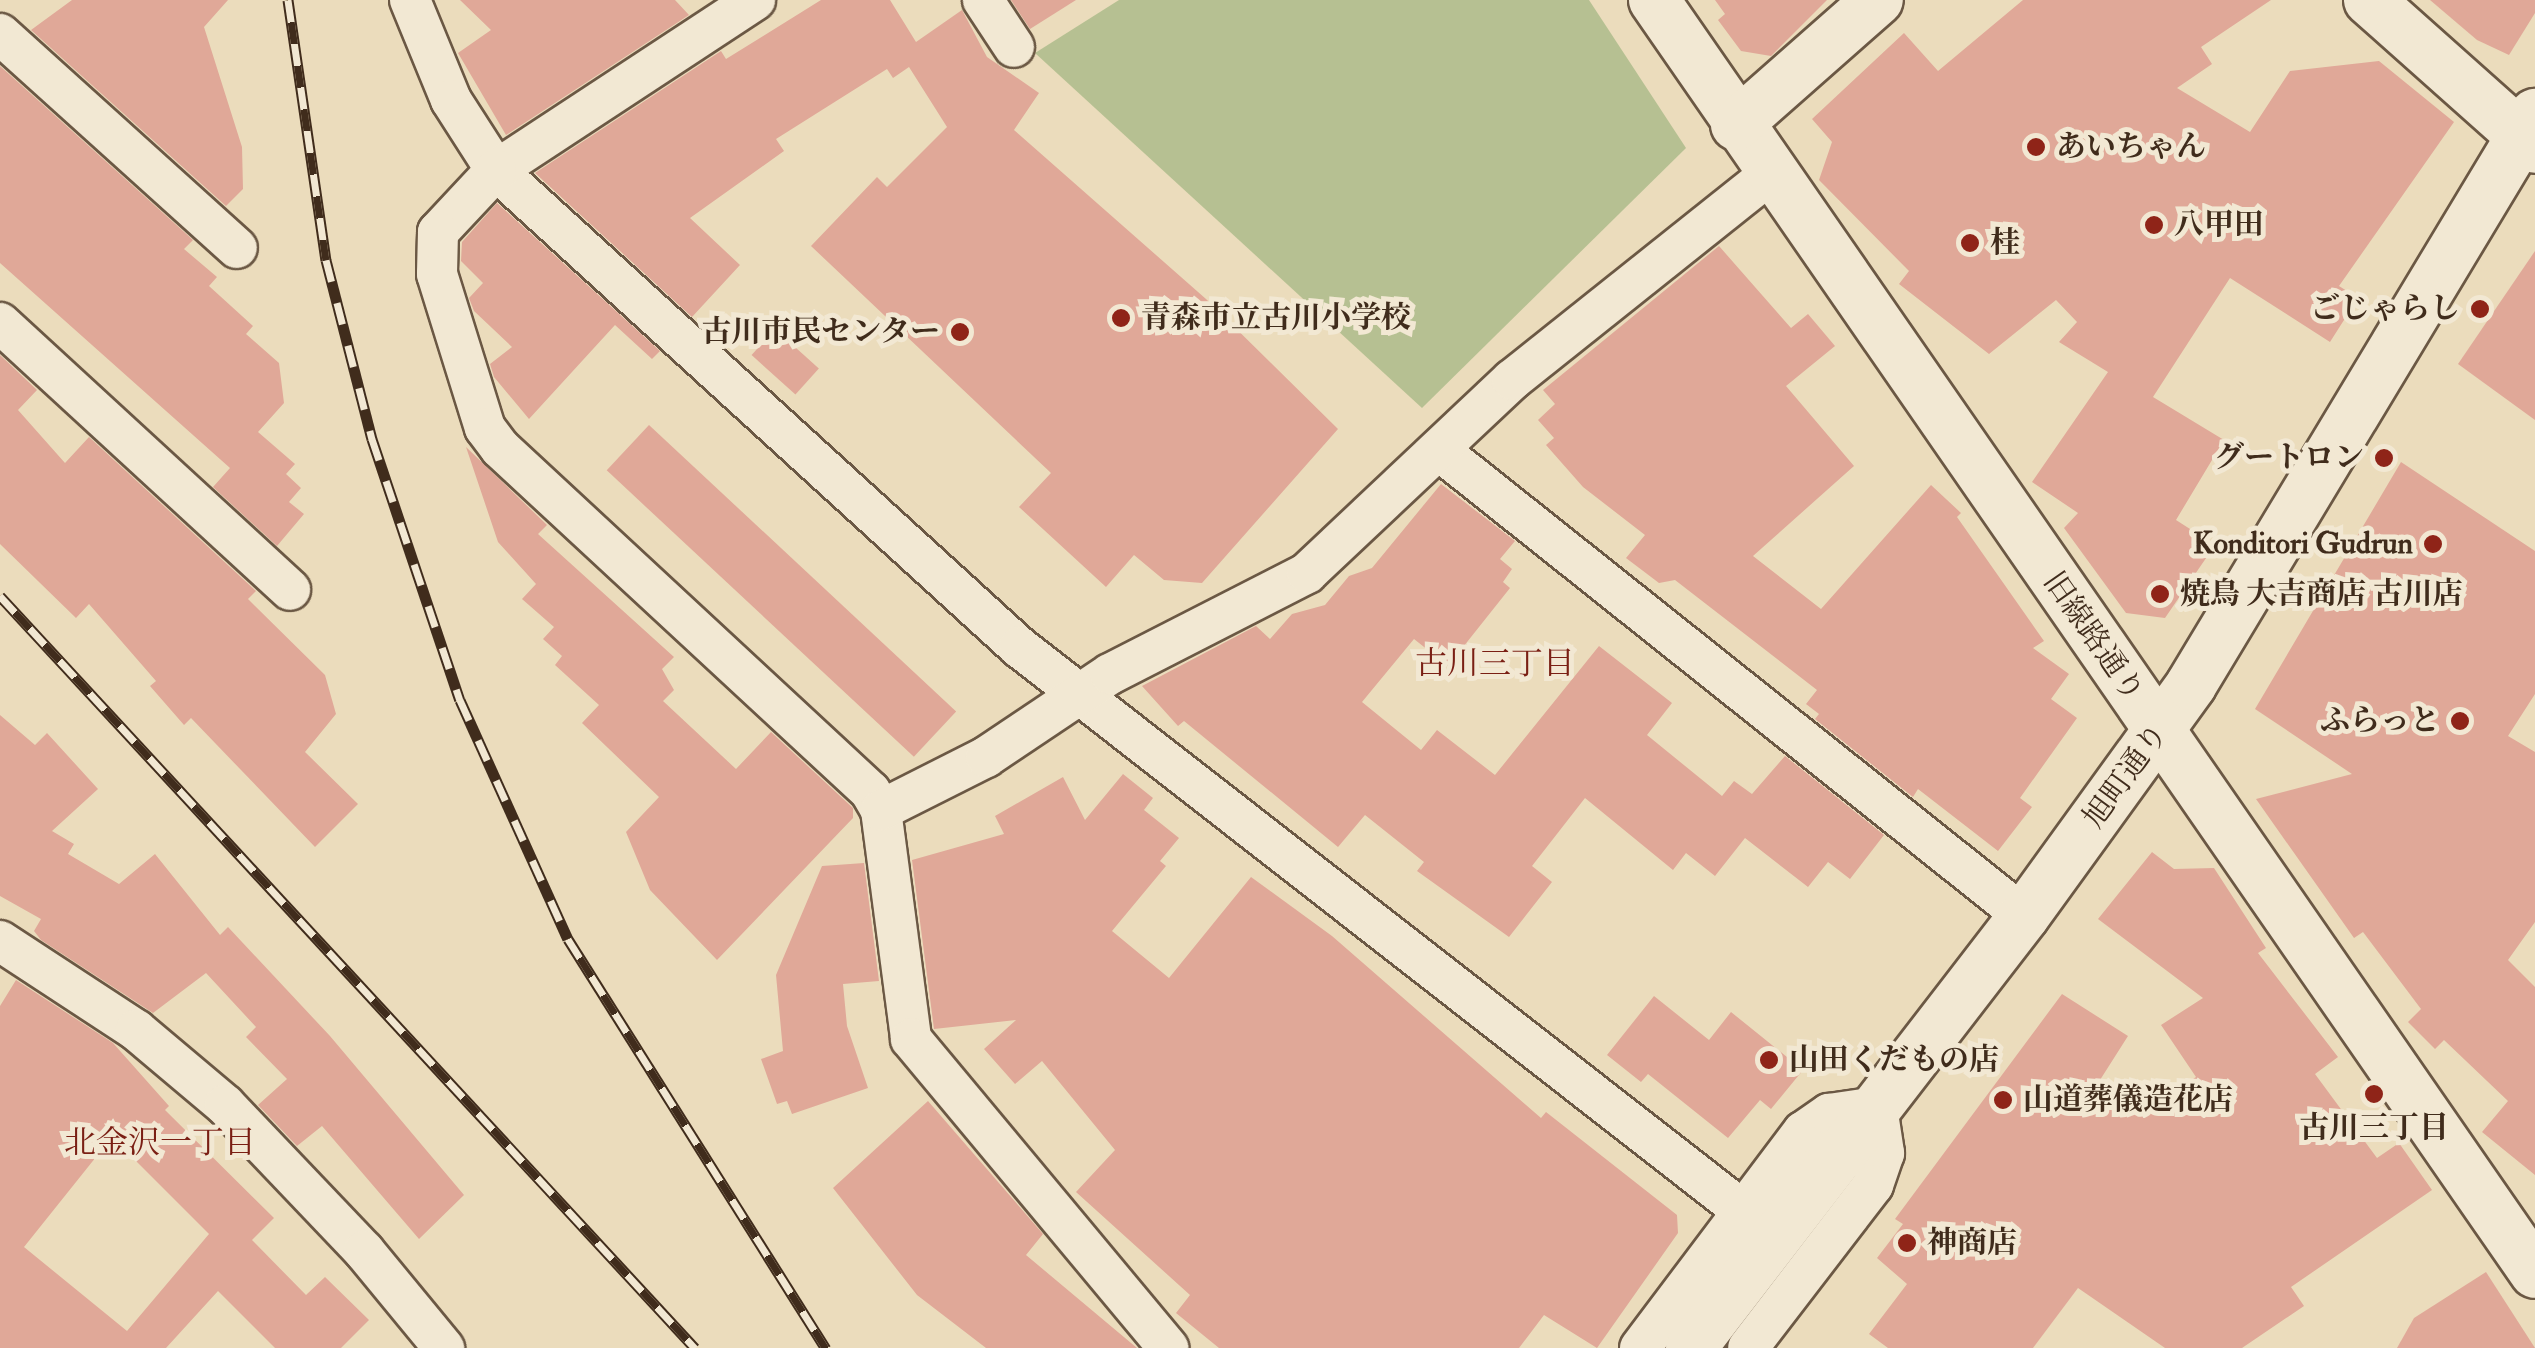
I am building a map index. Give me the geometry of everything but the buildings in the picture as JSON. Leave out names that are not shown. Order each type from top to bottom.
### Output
[{"type":"street","points":[[410,0],[450,100],[496,170],[1078,696],[1248,820],[1742,1210]]},
{"type":"street","points":[[755,0],[496,170],[452,212],[433,243],[485,428],[520,469],[870,791],[881,810],[911,1039],[1168,1348]]},
{"type":"street","points":[[984,0],[1014,47]]},
{"type":"street","name":"旧線路通り","points":[[1654,0],[1769,175],[2535,1273]]},
{"type":"street","points":[[1736,125],[1878,0]]},
{"type":"street","points":[[2369,0],[2530,133]]},
{"type":"street","points":[[0,34],[237,248]]},
{"type":"street","name":"旭町通り","points":[[1691,1348],[2024,916],[2159,731],[2352,426],[2530,133]]},
{"type":"street","points":[[881,810],[986,757],[1078,696],[1308,573],[1624,285],[1769,175]]},
{"type":"street","points":[[0,324],[290,590]]},
{"type":"street","points":[[1440,451],[2024,916]]},
{"type":"street","points":[[0,940],[136,1030],[225,1105],[364,1252],[444,1348]]},
{"type":"street","points":[[1640,1348],[1803,1132],[1829,1114],[1877,1108],[1884,1153],[1872,1185],[1765,1342]]},
{"type":"green space","points":[[1119,0],[1589,0],[1686,148],[1422,408],[1035,53]]},
{"type":"railway","points":[[288,0],[326,260],[372,439],[460,700],[568,939],[826,1348]]},
{"type":"railway","points":[[0,596],[695,1348]]},
{"type":"place","name":"あいちゃん","points":[[2036,147]]},
{"type":"place","name":"八甲田","points":[[2154,225]]},
{"type":"place","name":"桂","points":[[1970,243]]},
{"type":"place","name":"ごじゃらし","points":[[2480,309]]},
{"type":"place","name":"青森市立古川小学校","points":[[1121,318]]},
{"type":"place","name":"古川市民センター","points":[[960,332]]},
{"type":"place","name":"グートロン","points":[[2384,458]]},
{"type":"place","name":"Konditori Gudrun","points":[[2433,544]]},
{"type":"place","name":"焼鳥 大吉商店 古川店","points":[[2160,594]]},
{"type":"place","name":"ふらっと","points":[[2460,721]]},
{"type":"place","name":"山田くだもの店","points":[[1769,1060]]},
{"type":"place","name":"古川三丁目","points":[[2374,1094]]},
{"type":"place","name":"山道葬儀造花店","points":[[2003,1100]]},
{"type":"place","name":"神商店","points":[[1907,1243]]},
{"type":"district","name":"古川三丁目","points":[[1495,664]]},
{"type":"district","name":"北金沢一丁目","points":[[160,1143]]}]
